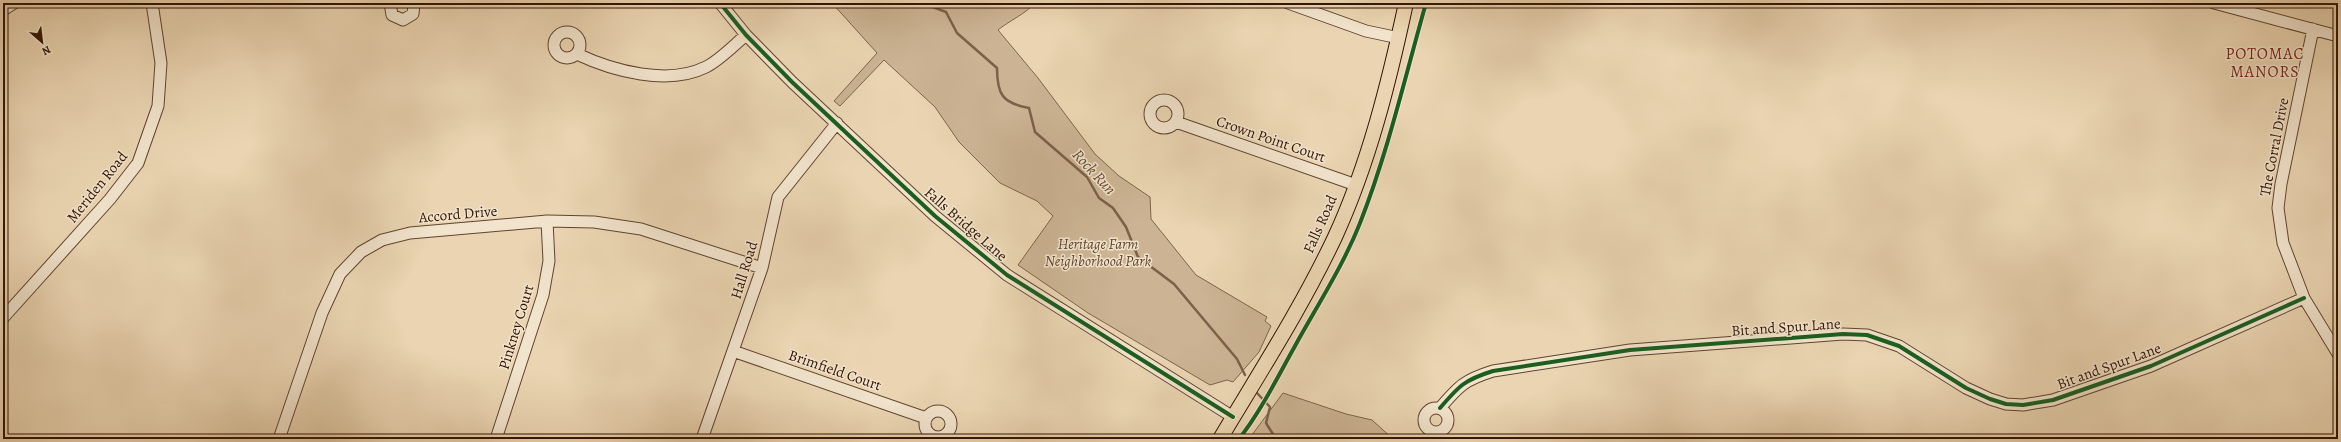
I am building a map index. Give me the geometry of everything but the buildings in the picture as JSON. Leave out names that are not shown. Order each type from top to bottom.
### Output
[{"type":"main road","name":"Falls Road","points":[[1220,439],[1312,284],[1335,236],[1356,185],[1378,118],[1406,3]]},
{"type":"street","points":[[3,10],[14,3]]},
{"type":"street","name":"Meriden Road","points":[[3,318],[110,199],[138,163],[158,106],[161,63],[152,3]]},
{"type":"street","points":[[390,3],[392,15],[403,20],[413,14],[414,3]]},
{"type":"street","name":"Falls Bridge Lane","points":[[720,3],[746,35],[792,82],[935,216],[1007,275],[1233,417]]},
{"type":"street","points":[[1288,3],[1366,31],[1398,38]]},
{"type":"street","points":[[2214,3],[2338,36]]},
{"type":"street","name":"The Corral Drive","points":[[2313,29],[2281,184],[2278,208],[2283,243],[2304,298],[2338,354]]},
{"type":"street","points":[[577,54],[598,64],[657,76],[675,76],[691,74],[708,67],[746,35]]},
{"type":"street","name":"Crown Point Court","points":[[1176,122],[1356,185]]},
{"type":"street","name":"Hall Road","points":[[702,439],[762,268],[778,197],[836,123]]},
{"type":"street","name":"Accord Drive","points":[[279,439],[322,313],[340,274],[361,252],[382,240],[410,233],[547,221],[594,222],[641,229],[762,268]]},
{"type":"street","name":"Pinkney Court","points":[[496,439],[543,294],[549,260],[547,221]]},
{"type":"street","name":"Bit and Spur Lane","points":[[1440,408],[1460,385],[1473,377],[1492,371],[1630,350],[1843,334],[1867,336],[1899,346],[1972,390],[2006,404],[2023,405],[2054,400],[2150,366],[2304,298]]},
{"type":"street","name":"Brimfield Court","points":[[733,351],[926,418]]},
{"type":"green space","name":"Heritage Farm Neighborhood Park","points":[[832,3],[1034,3],[1028,10],[998,30],[1038,78],[1095,154],[1119,176],[1150,197],[1151,219],[1196,275],[1267,317],[1265,321],[1271,326],[1259,352],[1233,382],[1227,380],[1210,385],[1088,313],[1018,265],[1053,216],[1037,201],[1000,183],[959,142],[935,107],[884,60],[840,106],[834,101],[877,53]]},
{"type":"green space","points":[[1283,393],[1346,414],[1372,420],[1393,439],[1249,439]]},
{"type":"waterway","name":"Rock Run","points":[[922,3],[946,12],[957,33],[997,68],[998,85],[1003,96],[1013,103],[1029,108],[1035,132],[1087,177],[1099,198],[1113,208],[1126,227],[1138,257],[1174,284],[1237,359],[1245,375]]},
{"type":"waterway","name":"Rock Run","points":[[1257,393],[1270,407],[1266,423],[1276,439]]},
{"type":"cycle path","points":[[720,3],[746,35],[792,82],[935,216],[1007,275],[1233,417]]},
{"type":"cycle path","points":[[1239,439],[1268,394],[1329,286],[1346,255],[1360,223],[1388,142],[1426,3]]},
{"type":"cycle path","points":[[1440,408],[1457,389],[1468,381],[1493,371],[1630,350],[1843,334],[1867,335],[1899,346],[1966,388],[1990,399],[2006,404],[2023,405],[2053,400],[2151,366],[2304,298]]},
{"type":"district","name":"POTOMAC MANORS","points":[[2265,63]]}]
